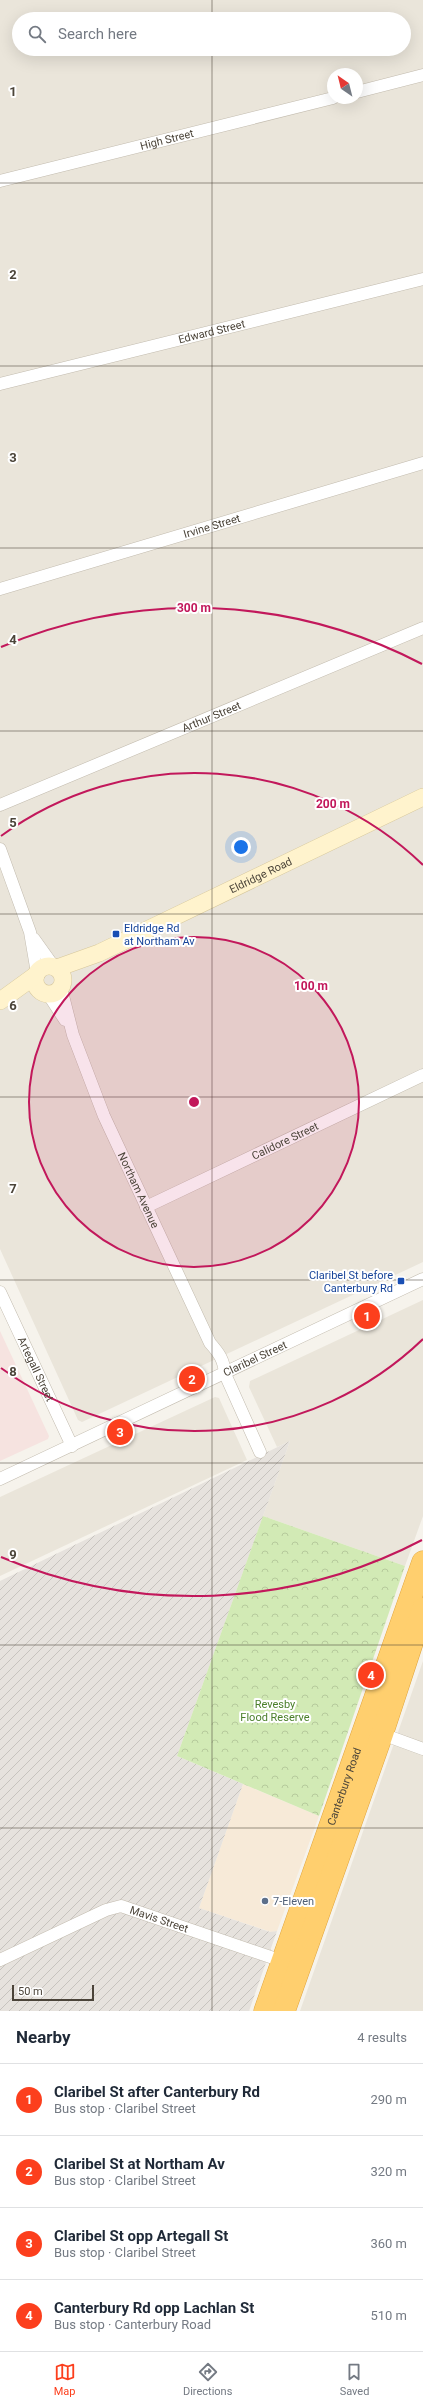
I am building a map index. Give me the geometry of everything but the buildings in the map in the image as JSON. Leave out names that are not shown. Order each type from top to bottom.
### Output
[{"type":"highway","name":"Canterbury Road","points":[[284,2011],[291,1964],[423,1562]]},
{"type":"highway","name":"Canterbury Road","points":[[265,2011],[291,1964],[382,1734],[423,1609]]},
{"type":"street","points":[[363,90],[423,75]]},
{"type":"street","name":"High Street","points":[[0,181],[327,99]]},
{"type":"street","name":"Edward Street","points":[[0,384],[423,279]]},
{"type":"street","name":"Irvine Street","points":[[0,589],[423,463]]},
{"type":"street","name":"Arthur Street","points":[[0,805],[423,628]]},
{"type":"street","name":"Eldridge Road","points":[[3,999],[54,982],[99,954],[423,797]]},
{"type":"street","name":"Northam Avenue","points":[[0,849],[30,932],[54,982],[104,1116],[210,1343],[219,1354],[224,1364],[224,1374],[260,1452]]},
{"type":"street","name":"Northam Avenue","points":[[30,932],[37,974]]},
{"type":"street","points":[[37,974],[36,984],[54,982]]},
{"type":"street","name":"Eldridge Road","points":[[3,999],[37,974]]},
{"type":"street","name":"Calidore Street","points":[[146,1208],[423,1075]]},
{"type":"street","name":"Claribel Street","points":[[0,1479],[423,1280]]},
{"type":"street","name":"Artegall Street","points":[[0,1292],[72,1446]]},
{"type":"street","points":[[382,1734],[423,1749]]},
{"type":"street","name":"Mavis Street","points":[[0,1960],[106,1910],[121,1906],[291,1964]]},
{"type":"shaded area","points":[[0,0],[423,0],[423,1262],[82,1422],[78,1420],[0,1249]]},
{"type":"shaded area","points":[[423,1300],[423,1516],[405,1566],[263,1516],[290,1441],[277,1447],[249,1387],[250,1381]]},
{"type":"shaded area","points":[[0,1331],[49,1436],[48,1439],[0,1461]]},
{"type":"shaded area","points":[[215,1397],[219,1398],[247,1460],[0,1576],[0,1497]]},
{"type":"shaded area","points":[[290,1441],[177,1756],[243,1784],[199,1908],[270,1932],[277,1931],[249,2011],[0,2011],[0,1581]]},
{"type":"shaded area","points":[[423,1661],[423,2011],[300,2011],[373,1803]]},
{"type":"shaded area","points":[[243,1784],[319,1816],[277,1931],[271,1932],[199,1908]]},
{"type":"green space","name":"Revesby Flood Reserve","points":[[263,1516],[405,1566],[319,1816],[177,1756]]},
{"type":"place","name":"Eldridge Rd at Northam Av","points":[[116,934]]},
{"type":"place","name":"Claribel St before Canterbury Rd","points":[[401,1281]]},
{"type":"place","name":"Claribel St after Canterbury Rd","points":[[367,1316]]},
{"type":"place","name":"Claribel St at Northam Av","points":[[192,1379]]},
{"type":"place","name":"Claribel St opp Artegall St","points":[[120,1432]]},
{"type":"place","name":"Canterbury Rd opp Lachlan St","points":[[371,1675]]},
{"type":"place","name":"7-Eleven","points":[[265,1901]]}]
